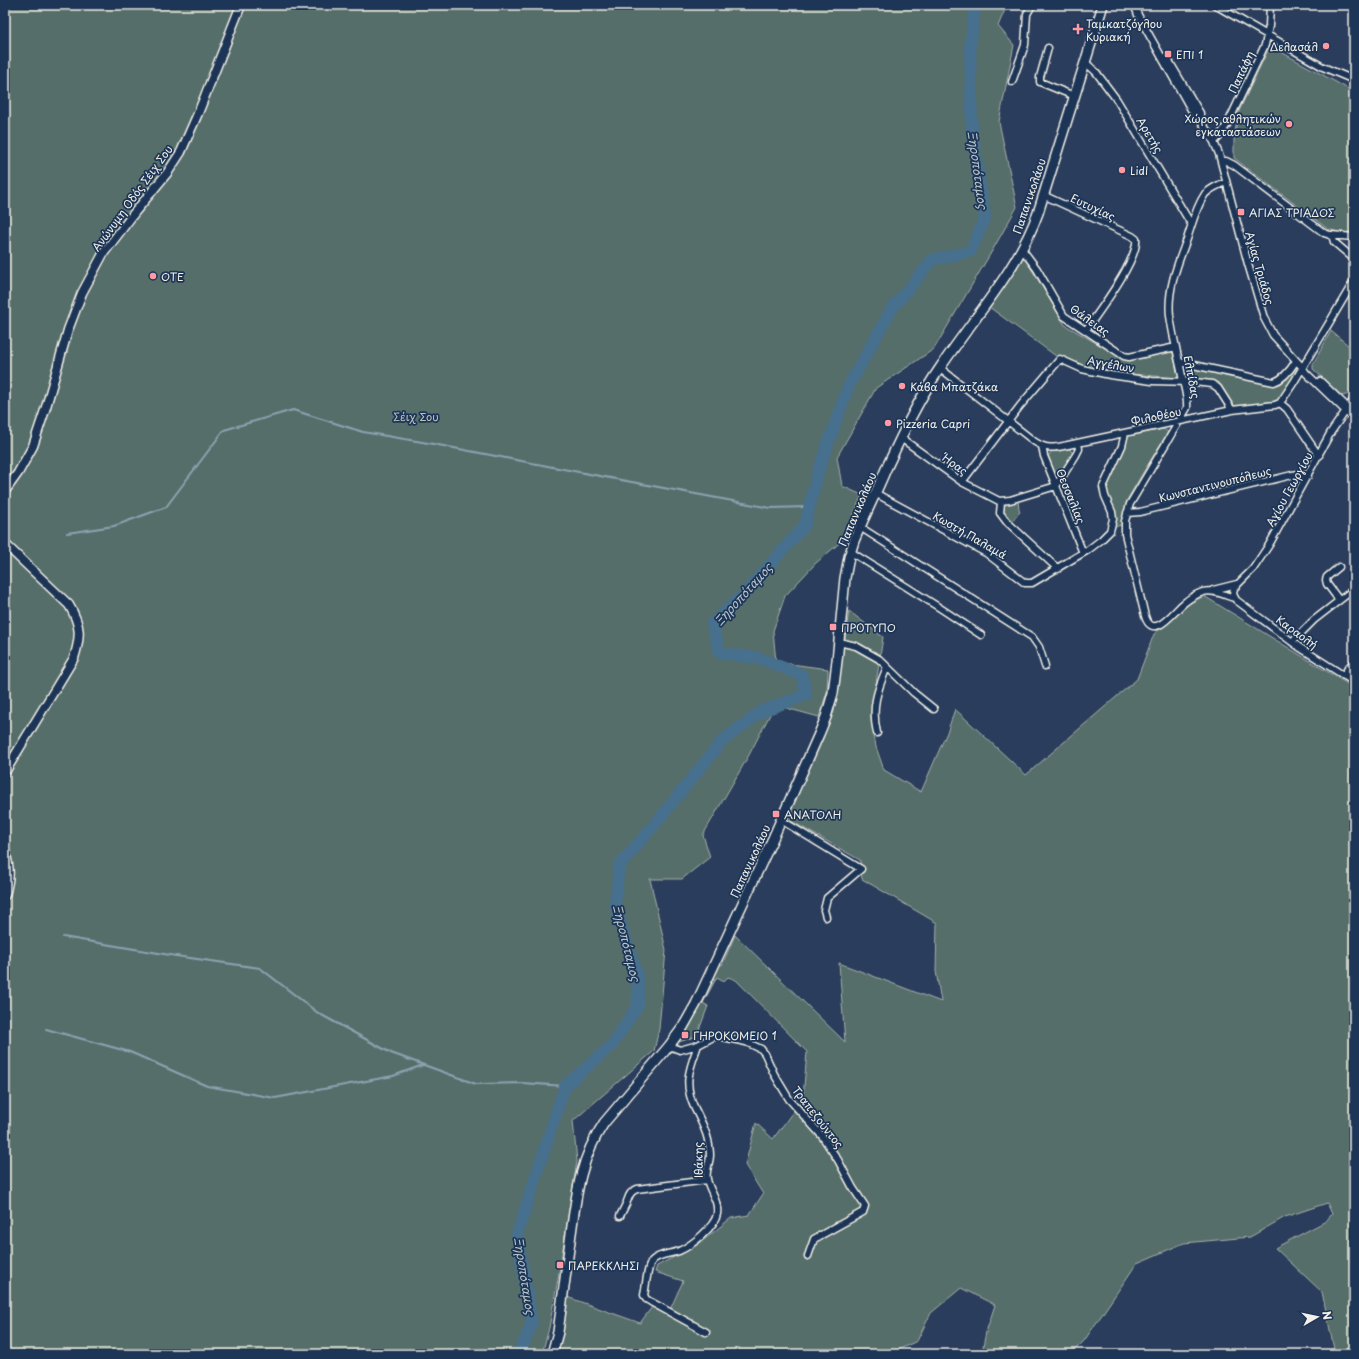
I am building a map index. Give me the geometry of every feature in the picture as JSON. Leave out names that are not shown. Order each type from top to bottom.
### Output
[{"type":"main road","name":"Παπανικολάου","points":[[552,1354],[558,1332],[580,1179],[588,1152],[595,1136],[604,1123],[669,1046],[689,1018],[703,992],[781,820],[827,713],[834,684],[845,578],[851,552],[860,527],[916,407],[940,368],[997,290],[1022,249],[1033,227],[1102,5]]},
{"type":"street","name":"Ανώνυμη Οδός Σέιχ Σου","points":[[5,491],[18,473],[33,446],[68,330],[82,293],[104,254],[135,212],[168,172],[181,152],[241,5]]},
{"type":"street","points":[[1012,82],[1024,45],[1028,14],[1032,5]]},
{"type":"street","name":"Αγίας Τριάδος","points":[[1134,5],[1138,15],[1193,113],[1200,119],[1214,142],[1221,161],[1264,318],[1273,335],[1303,368],[1310,371],[1344,404],[1346,410],[1354,419]]},
{"type":"street","points":[[1215,5],[1323,67],[1354,80]]},
{"type":"street","name":"Παπάφη","points":[[1214,142],[1228,123],[1265,45],[1270,5]]},
{"type":"street","points":[[1048,48],[1040,82],[1074,96]]},
{"type":"street","name":"Αρετής","points":[[1085,62],[1096,72],[1117,100],[1191,224]]},
{"type":"street","points":[[1221,161],[1226,161],[1234,165],[1322,232],[1332,235],[1354,237]]},
{"type":"street","name":"Ελπίδας","points":[[1148,623],[1126,537],[1125,527],[1127,513],[1133,498],[1186,411],[1187,405],[1170,314],[1170,300],[1174,279],[1191,224],[1199,205],[1205,195],[1214,187],[1226,182]]},
{"type":"street","name":"Ευτυχίας","points":[[1043,195],[1135,237],[1135,249],[1122,276],[1111,296],[1086,330]]},
{"type":"street","points":[[1332,235],[1334,242],[1354,259]]},
{"type":"street","name":"Θάλειας","points":[[1022,249],[1037,269],[1062,314],[1126,357],[1176,347]]},
{"type":"street","points":[[1319,456],[1287,409],[1280,403],[1303,368],[1354,281]]},
{"type":"street","name":"Αγγέλων","points":[[962,482],[1008,420],[1060,359],[1082,369],[1110,375],[1152,381],[1183,381],[1214,385],[1218,388],[1232,410]]},
{"type":"street","points":[[1179,362],[1274,382],[1285,376],[1296,360]]},
{"type":"street","points":[[940,368],[1042,446]]},
{"type":"street","name":"Αγίου Γεωργίου","points":[[1233,596],[1234,588],[1248,574],[1262,556],[1308,476],[1331,432],[1354,399]]},
{"type":"street","name":"Φιλοθέου","points":[[1042,446],[1054,447],[1078,443],[1232,410],[1271,406],[1280,403]]},
{"type":"street","name":"Κωστή Παλαμά","points":[[876,494],[986,553],[1025,583],[1032,584],[1083,553],[1101,540],[1110,531],[1113,519],[1103,487],[1122,446],[1125,433]]},
{"type":"street","name":"Ήρας","points":[[901,438],[962,482],[1000,502]]},
{"type":"street","points":[[1058,569],[1006,521],[1000,513],[1000,502],[1056,486],[1078,451],[1078,443]]},
{"type":"street","name":"Θεσσαλίας","points":[[1042,446],[1044,456],[1083,553]]},
{"type":"street","name":"Κωνσταντινουπόλεως","points":[[1127,513],[1140,512],[1292,475],[1299,474],[1308,476]]},
{"type":"street","points":[[860,527],[1032,637],[1039,647],[1044,666]]},
{"type":"street","points":[[5,544],[69,605],[75,616],[79,632],[74,658],[5,772]]},
{"type":"street","points":[[851,552],[981,635]]},
{"type":"street","points":[[1339,567],[1327,577],[1326,580],[1327,584],[1339,600]]},
{"type":"street","name":"Αγίου Γεωργίου","points":[[1148,623],[1154,626],[1160,625],[1188,600],[1199,594],[1237,584]]},
{"type":"street","points":[[1292,642],[1309,624],[1354,589]]},
{"type":"street","points":[[1212,591],[1233,596]]},
{"type":"street","name":"Καραολή","points":[[1233,596],[1292,642],[1354,682]]},
{"type":"street","points":[[839,642],[856,646],[879,659],[914,693],[934,709]]},
{"type":"street","points":[[1344,676],[1354,662]]},
{"type":"street","points":[[877,733],[874,721],[874,706],[887,667]]},
{"type":"street","points":[[781,820],[861,869],[827,898],[824,910],[826,917]]},
{"type":"street","points":[[5,851],[10,877],[5,895]]},
{"type":"street","name":"Τραπεζούντος","points":[[698,1045],[718,1036],[746,1042],[761,1049],[789,1099],[822,1136],[865,1206],[863,1212],[814,1239],[808,1256]]},
{"type":"street","points":[[669,1046],[677,1050],[698,1045]]},
{"type":"street","name":"Ιθάκης","points":[[698,1045],[688,1077],[689,1093],[708,1139],[710,1156],[706,1173],[707,1180],[716,1202],[717,1209],[715,1220],[707,1230],[686,1247],[652,1261],[644,1295],[646,1299],[651,1302],[706,1332]]},
{"type":"street","points":[[620,1216],[627,1204],[628,1196],[632,1191],[637,1189],[707,1180]]},
{"type":"green space","name":"Σέιχ Σου","points":[[5,5],[1007,5],[998,26],[1014,45],[999,122],[1017,207],[934,349],[876,388],[837,457],[842,486],[862,495],[843,540],[816,563],[785,596],[773,631],[776,662],[828,669],[827,692],[819,717],[775,705],[749,755],[703,835],[710,857],[682,879],[650,879],[666,950],[659,1029],[654,1051],[573,1121],[577,1161],[559,1273],[549,1328],[542,1354],[5,1354]]},
{"type":"green space","name":"Χώρος αθλητικών εγκαταστάσεων","points":[[1270,46],[1354,92],[1354,234],[1328,229],[1234,158],[1234,137],[1239,111]]},
{"type":"green space","points":[[1023,255],[1065,325],[1124,359],[1172,349],[1175,363],[1229,377],[1272,385],[1278,383],[1295,366],[1298,370],[1277,401],[1234,406],[1220,384],[1214,381],[1107,372],[1091,369],[1063,357],[1060,359],[989,307]]},
{"type":"green space","points":[[1331,331],[1354,350],[1354,391],[1342,396],[1313,369],[1313,364]]},
{"type":"green space","points":[[1164,429],[1168,432],[1127,500],[1121,525],[1115,527],[1107,486],[1111,472],[1128,436]]},
{"type":"green space","points":[[1070,449],[1073,454],[1060,473],[1055,473],[1048,456],[1053,450]]},
{"type":"green space","points":[[1018,500],[1020,512],[1010,523],[1003,515],[1005,503]]},
{"type":"green space","points":[[1204,596],[1354,688],[1354,1354],[1335,1354],[1322,1292],[1275,1248],[1326,1221],[1332,1214],[1327,1203],[1285,1217],[1250,1237],[1184,1243],[1137,1263],[1084,1341],[1071,1354],[985,1354],[982,1352],[986,1332],[995,1305],[961,1288],[931,1313],[917,1341],[889,1354],[558,1354],[563,1334],[567,1297],[640,1323],[652,1307],[668,1314],[683,1281],[655,1272],[657,1266],[700,1243],[731,1218],[749,1215],[763,1194],[745,1165],[756,1123],[773,1139],[803,1098],[807,1052],[736,980],[728,977],[724,981],[717,977],[703,1003],[708,1006],[699,1030],[694,1037],[679,1042],[677,1041],[718,964],[722,965],[735,935],[845,1042],[839,963],[941,1002],[936,971],[937,923],[862,879],[860,860],[784,817],[834,712],[849,611],[883,637],[871,717],[876,747],[884,770],[921,792],[948,730],[955,709],[1026,775],[1137,679],[1154,634],[1187,605]]},
{"type":"waterway","name":"Ξηροπόταμος","points":[[519,1354],[532,1324],[517,1234],[565,1086],[612,1045],[638,1005],[638,978],[615,905],[619,866],[722,741],[762,711],[806,695],[802,675],[759,658],[720,653],[712,624],[743,595],[805,525],[818,472],[848,387],[891,310],[932,260],[971,251],[985,217],[972,132],[970,47],[975,5]]},
{"type":"waterway","points":[[67,533],[114,526],[166,507],[224,430],[293,410],[363,432],[770,508],[809,507]]},
{"type":"waterway","points":[[63,937],[176,956],[260,968],[318,1013],[391,1053],[476,1084],[522,1083],[565,1086]]},
{"type":"waterway","points":[[46,1029],[130,1052],[207,1086],[275,1098],[393,1076],[423,1065]]},
{"type":"place","name":"Ταμκατζόγλου Κυριακή","points":[[1078,29]]},
{"type":"place","name":"Δελασάλ","points":[[1326,46]]},
{"type":"place","name":"ΕΠΙ 1","points":[[1168,54]]},
{"type":"place","name":"Χώρος αθλητικών εγκαταστάσεων","points":[[1289,124]]},
{"type":"place","name":"Lidl","points":[[1122,170]]},
{"type":"place","name":"ΑΓΙΑΣ ΤΡΙΑΔΟΣ","points":[[1241,212]]},
{"type":"place","name":"ΟΤΕ","points":[[153,276]]},
{"type":"place","name":"Κάβα Μπατζάκα","points":[[902,386]]},
{"type":"place","name":"Pizzeria Capri","points":[[888,423]]},
{"type":"place","name":"ΠΡΟΤΥΠΟ","points":[[833,627]]},
{"type":"place","name":"ΑΝΑΤΟΛΗ","points":[[776,814]]},
{"type":"place","name":"ΓΗΡΟΚΟΜΕΙΟ 1","points":[[685,1035]]},
{"type":"place","name":"ΠΑΡΕΚΚΛΗΣΙ","points":[[560,1265]]}]
